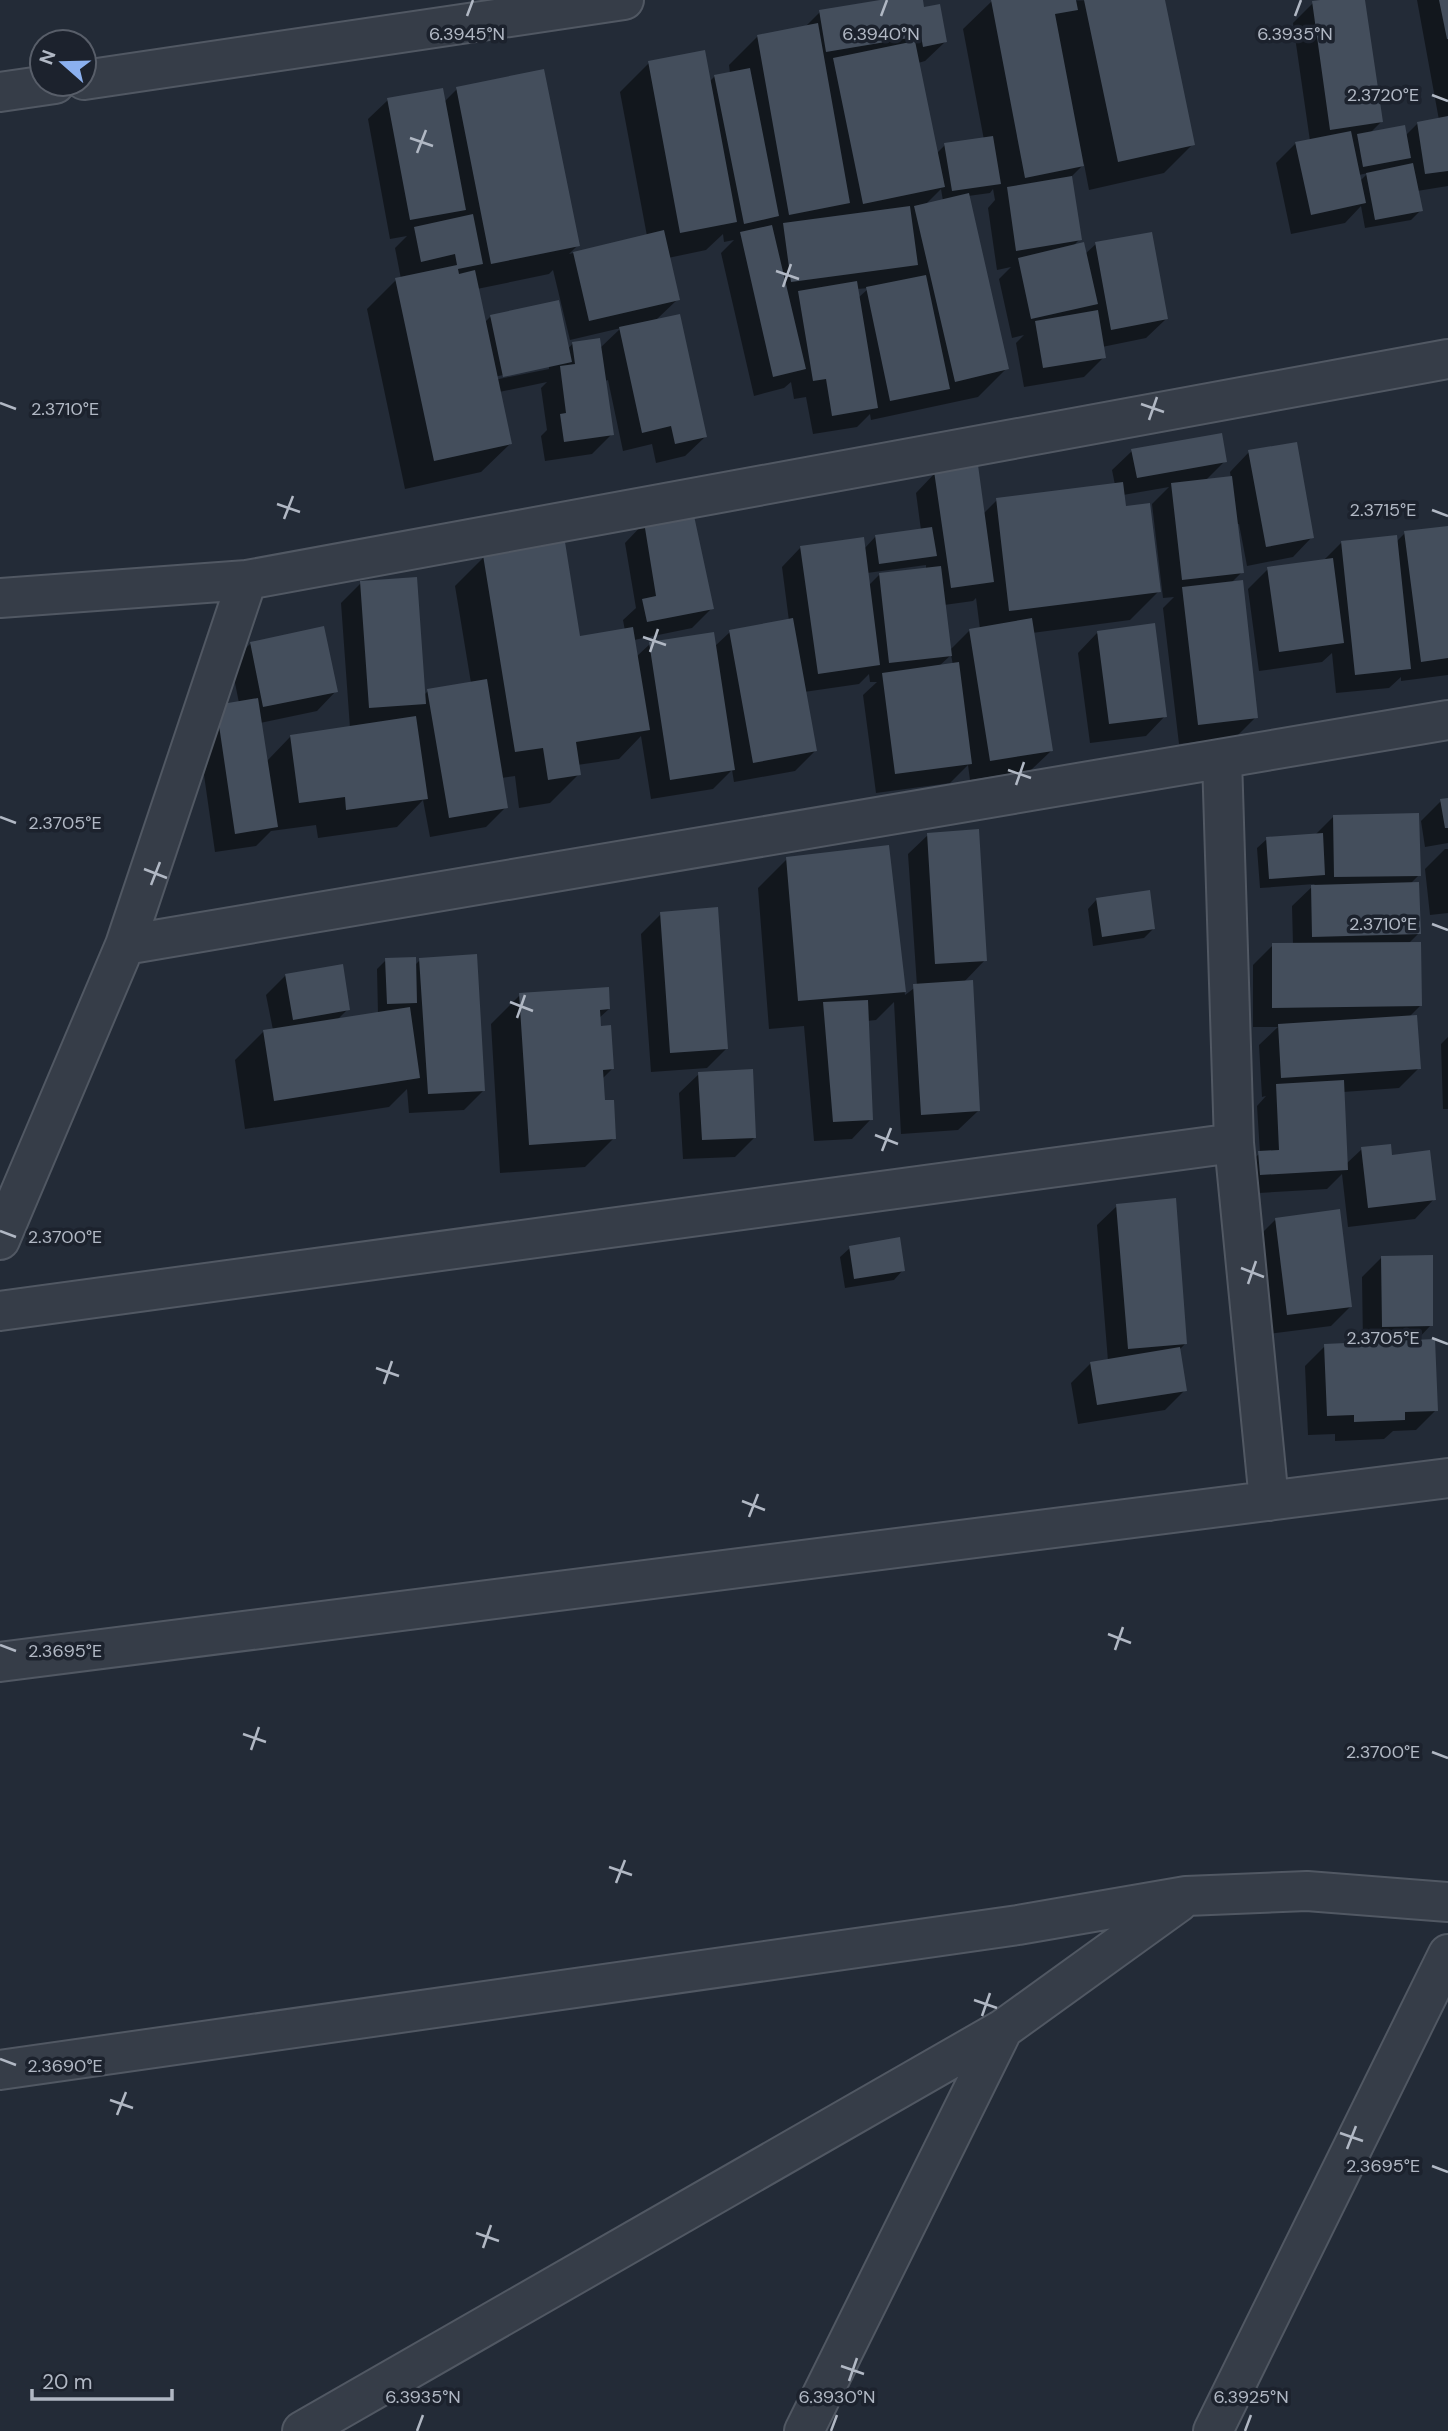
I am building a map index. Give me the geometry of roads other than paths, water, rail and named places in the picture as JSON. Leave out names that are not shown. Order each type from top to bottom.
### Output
[{"type":"street","points":[[98,78],[624,0]]},
{"type":"street","points":[[0,92],[28,88]]},
{"type":"street","points":[[0,598],[247,580],[1448,359]]},
{"type":"street","points":[[0,1240],[125,944],[247,580]]},
{"type":"street","points":[[125,944],[1448,720]]},
{"type":"street","points":[[1222,759],[1234,1143],[1269,1501]]},
{"type":"street","points":[[0,1311],[1234,1143]]},
{"type":"street","points":[[0,1662],[1448,1478]]},
{"type":"street","points":[[0,2070],[1018,1926],[1186,1896],[1307,1891],[1448,1902]]},
{"type":"street","points":[[302,2431],[1003,2029],[1186,1896]]},
{"type":"street","points":[[1213,2431],[1448,1954]]},
{"type":"street","points":[[804,2431],[1003,2029]]}]
